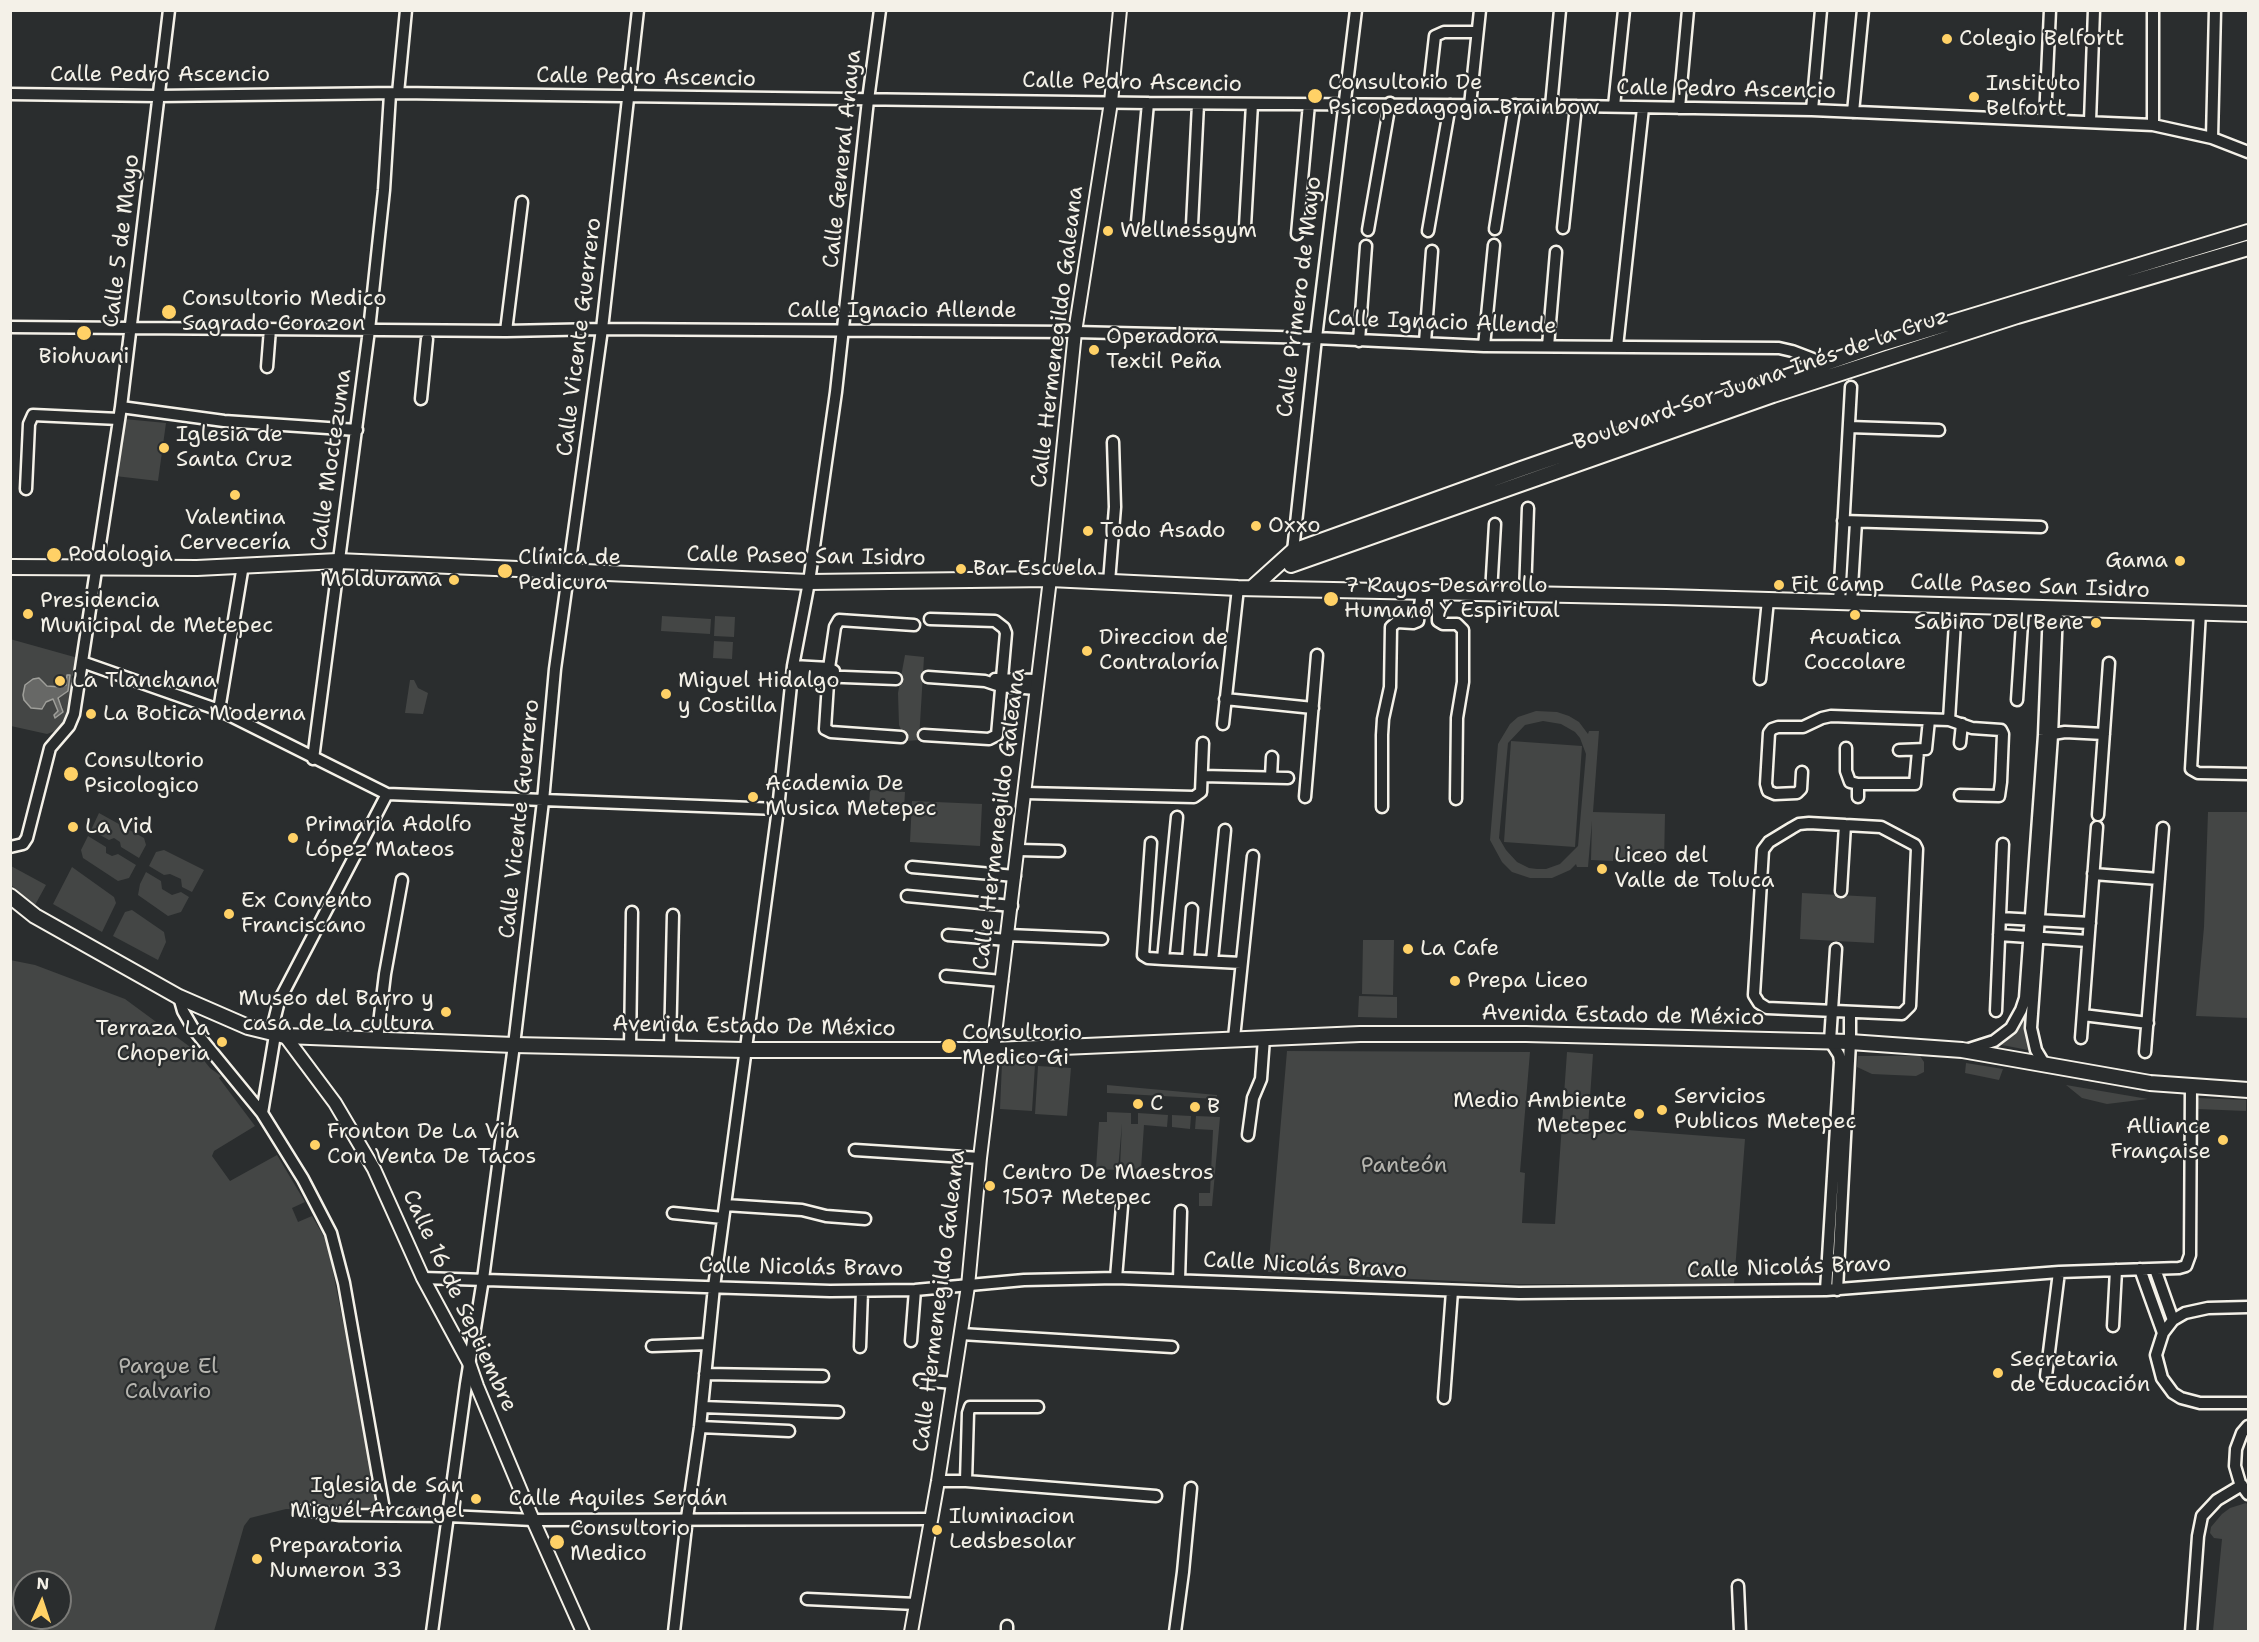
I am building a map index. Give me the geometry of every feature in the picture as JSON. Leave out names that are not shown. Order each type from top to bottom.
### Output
[{"type":"main road","name":"Boulevard Sor Juana Inés de la Cruz","points":[[1292,558],[1521,469],[1826,364],[1971,315],[2248,232]]},
{"type":"main road","name":"Boulevard Sor Juana Inés de la Cruz","points":[[1292,558],[1773,395],[2017,316],[2248,248]]},
{"type":"main road","points":[[1252,588],[1292,558]]},
{"type":"main road","name":"Calle Primero de Mayo","points":[[1290,589],[1292,558]]},
{"type":"main road","name":"Calle Paseo San Isidro","points":[[10,567],[197,568],[338,561],[809,582],[1050,579],[1238,588],[2248,614]]},
{"type":"main road","points":[[10,896],[35,916],[179,997],[248,1027],[280,1035],[514,1045]]},
{"type":"main road","name":"Avenida Estado de México","points":[[994,1050],[1360,1034],[1487,1033],[1830,1041],[1962,1050],[2150,1083],[2248,1090]]},
{"type":"main road","name":"Avenida Estado De México","points":[[514,1045],[744,1050],[994,1050]]},
{"type":"street","name":"Calle 5 de Mayo","points":[[10,847],[23,844],[27,838],[50,748],[69,726],[74,714],[120,413],[169,10]]},
{"type":"street","name":"Calle Moctezuma","points":[[313,759],[357,430],[394,94],[406,10]]},
{"type":"street","name":"Calle Vicente Guerrero","points":[[432,1632],[514,1045],[543,801],[555,669],[602,329],[638,10]]},
{"type":"street","name":"Calle General Anaya","points":[[674,1632],[700,1427],[714,1287],[778,809],[792,670],[809,582],[830,441],[880,10]]},
{"type":"street","name":"Calle Hermenegildo Galeana","points":[[911,1632],[938,1481],[968,1286],[980,1158],[1050,579],[1075,332],[1111,102],[1120,10]]},
{"type":"street","name":"Calle Primero de Mayo","points":[[1292,558],[1356,10]]},
{"type":"street","points":[[1470,105],[1480,10]]},
{"type":"street","points":[[1551,106],[1560,10]]},
{"type":"street","points":[[1614,106],[1624,10]]},
{"type":"street","points":[[1679,108],[1688,10]]},
{"type":"street","points":[[1812,110],[1821,10]]},
{"type":"street","points":[[1853,112],[1863,10]]},
{"type":"street","points":[[2045,119],[2050,10]]},
{"type":"street","points":[[2090,121],[2094,10]]},
{"type":"street","points":[[2153,10],[2153,125]]},
{"type":"street","points":[[2212,138],[2215,10]]},
{"type":"street","points":[[1430,80],[1435,36],[1444,32],[1477,32]]},
{"type":"street","name":"Calle Pedro Ascencio","points":[[10,94],[158,96],[394,94],[1812,110],[2153,125],[2212,138],[2248,152]]},
{"type":"street","points":[[1137,222],[1148,103]]},
{"type":"street","points":[[1192,225],[1198,104]]},
{"type":"street","points":[[1245,226],[1252,104]]},
{"type":"street","points":[[1298,234],[1309,104]]},
{"type":"street","points":[[1368,230],[1390,104]]},
{"type":"street","points":[[1428,231],[1450,105]]},
{"type":"street","points":[[1495,229],[1515,105]]},
{"type":"street","points":[[1563,228],[1576,106]]},
{"type":"street","points":[[1617,347],[1643,108]]},
{"type":"street","points":[[506,331],[522,202]]},
{"type":"street","points":[[1484,346],[1494,245]]},
{"type":"street","points":[[1359,341],[1366,246]]},
{"type":"street","points":[[1425,342],[1432,251]]},
{"type":"street","points":[[1548,346],[1556,252]]},
{"type":"street","name":"Calle Ignacio Allende","points":[[10,327],[1075,332],[1316,338],[1484,346],[1779,348],[1826,364]]},
{"type":"street","points":[[267,367],[270,329]]},
{"type":"street","points":[[421,399],[427,339]]},
{"type":"street","points":[[1845,602],[1843,521],[1851,387]]},
{"type":"street","points":[[26,489],[29,424],[33,416],[120,413],[357,430]]},
{"type":"street","points":[[1849,427],[1939,430]]},
{"type":"street","points":[[1108,582],[1115,507],[1113,442]]},
{"type":"street","points":[[1525,594],[1528,508]]},
{"type":"street","points":[[1843,521],[2041,527]]},
{"type":"street","points":[[1845,602],[1856,522]]},
{"type":"street","points":[[1491,593],[1495,524]]},
{"type":"street","points":[[219,710],[243,565]]},
{"type":"street","points":[[1222,724],[1238,588]]},
{"type":"street","points":[[1382,807],[1383,719],[1390,687],[1391,627],[1395,623],[1418,621],[1422,591]]},
{"type":"street","points":[[1438,592],[1438,621],[1460,626],[1462,630],[1463,682],[1457,718],[1456,799]]},
{"type":"street","points":[[1760,679],[1768,600]]},
{"type":"street","points":[[1949,720],[1956,606]]},
{"type":"street","points":[[2017,700],[2024,609]]},
{"type":"street","points":[[2045,1065],[2036,1050],[2031,1028],[2033,937],[2048,735],[2053,609]]},
{"type":"street","points":[[2200,612],[2191,769],[2198,773],[2248,774]]},
{"type":"street","points":[[901,737],[828,731],[824,725],[829,673],[835,627],[839,620],[914,626]]},
{"type":"street","points":[[924,735],[994,738],[998,732],[1005,633],[1001,624],[994,621],[930,620]]},
{"type":"street","points":[[1305,797],[1317,655]]},
{"type":"street","points":[[82,662],[219,710],[387,794],[778,809]]},
{"type":"street","points":[[2098,815],[2109,663]]},
{"type":"street","points":[[792,670],[896,679]]},
{"type":"street","points":[[928,677],[1036,684]]},
{"type":"street","points":[[1225,699],[1313,708]]},
{"type":"street","points":[[1803,772],[1801,789],[1797,794],[1775,794],[1768,791],[1766,784],[1769,733],[1772,729],[1778,727],[1803,728],[1831,716],[1949,720],[1972,728],[1999,729],[2004,734],[1999,796],[1960,795]]},
{"type":"street","points":[[1899,750],[1923,751],[1928,746],[1929,720]]},
{"type":"street","points":[[1960,743],[1962,724]]},
{"type":"street","points":[[2048,735],[2065,732],[2104,734]]},
{"type":"street","points":[[1025,793],[1194,797],[1201,792],[1203,743]]},
{"type":"street","points":[[1846,748],[1846,771],[1850,782],[1858,784],[1915,784],[1918,751]]},
{"type":"street","points":[[1270,777],[1272,757]]},
{"type":"street","points":[[1202,776],[1288,778]]},
{"type":"street","points":[[1858,784],[1858,797]]},
{"type":"street","points":[[262,1113],[280,1035],[274,1022],[279,1001],[387,794]]},
{"type":"street","points":[[1163,959],[1177,817]]},
{"type":"street","points":[[1799,824],[1845,825],[1887,828],[1915,845],[1917,849],[1910,1006],[1902,1014],[1767,1008],[1759,1003],[1754,995],[1763,850],[1769,842],[1799,824]]},
{"type":"street","points":[[1841,891],[1845,825]]},
{"type":"street","points":[[2081,1038],[2097,827]]},
{"type":"street","points":[[2145,1052],[2163,828]]},
{"type":"street","points":[[1212,962],[1225,830]]},
{"type":"street","points":[[1151,843],[1143,955],[1148,958],[1241,963]]},
{"type":"street","points":[[1996,1011],[2003,844]]},
{"type":"street","points":[[1019,850],[1059,851]]},
{"type":"street","points":[[1234,1038],[1253,856]]},
{"type":"street","points":[[912,867],[1015,876]]},
{"type":"street","points":[[2094,874],[2159,879]]},
{"type":"street","points":[[377,1040],[385,974],[402,880]]},
{"type":"street","points":[[907,896],[1012,906]]},
{"type":"street","points":[[1188,960],[1192,909]]},
{"type":"street","points":[[630,1047],[632,912]]},
{"type":"street","points":[[669,1047],[674,915]]},
{"type":"street","points":[[2000,918],[2090,923]]},
{"type":"street","points":[[948,934],[1102,939]]},
{"type":"street","points":[[1999,935],[2088,941]]},
{"type":"street","points":[[1962,1050],[1978,1048],[1994,1041],[2011,1028],[2018,1017],[2025,998],[2033,937]]},
{"type":"street","points":[[1826,1290],[1840,1062],[1839,1055],[1830,1041],[1836,949]]},
{"type":"street","points":[[946,976],[1002,981]]},
{"type":"street","points":[[179,997],[183,1011],[194,1030],[262,1113],[303,1179],[331,1233],[348,1305],[385,1515]]},
{"type":"street","points":[[1837,1290],[1850,1012]]},
{"type":"street","points":[[2083,1015],[2148,1023]]},
{"type":"street","name":"Calle 16 de Septiembre","points":[[280,1035],[335,1103],[374,1169],[423,1278],[469,1363],[533,1520],[583,1632]]},
{"type":"street","points":[[1248,1135],[1253,1098],[1261,1079],[1264,1038]]},
{"type":"street","name":"Calle Nicolás Bravo","points":[[423,1278],[862,1291],[915,1290],[1024,1280],[1116,1278],[1519,1293],[1837,1290],[1945,1279],[2179,1268],[2186,1266],[2190,1255],[2191,1087]]},
{"type":"street","points":[[855,1150],[980,1158]]},
{"type":"street","points":[[725,1205],[802,1210],[826,1216],[865,1220]]},
{"type":"street","points":[[1116,1278],[1122,1206]]},
{"type":"street","points":[[1179,1280],[1181,1211]]},
{"type":"street","points":[[673,1213],[723,1218]]},
{"type":"street","points":[[2140,1269],[2163,1333]]},
{"type":"street","points":[[2155,1269],[2173,1320]]},
{"type":"street","points":[[2113,1326],[2116,1270]]},
{"type":"street","points":[[2046,1376],[2059,1272]]},
{"type":"street","points":[[911,1341],[915,1290]]},
{"type":"street","points":[[860,1347],[862,1291]]},
{"type":"street","points":[[1444,1398],[1452,1292]]},
{"type":"street","points":[[2248,1307],[2208,1308],[2173,1320],[2163,1333],[2158,1346],[2157,1363],[2162,1378],[2173,1393],[2188,1401],[2248,1403]]},
{"type":"street","points":[[961,1334],[1172,1347]]},
{"type":"street","points":[[652,1346],[708,1344]]},
{"type":"street","points":[[705,1374],[823,1376]]},
{"type":"street","points":[[920,1380],[953,1383]]},
{"type":"street","points":[[702,1407],[838,1412]]},
{"type":"street","points":[[966,1481],[970,1407],[1038,1407]]},
{"type":"street","points":[[2192,1632],[2198,1536],[2202,1516],[2217,1500],[2245,1490],[2235,1466],[2236,1449],[2242,1433],[2248,1426]]},
{"type":"street","points":[[700,1427],[789,1431]]},
{"type":"street","points":[[938,1481],[966,1481],[1156,1496]]},
{"type":"street","points":[[1175,1632],[1191,1488]]},
{"type":"street","name":"Calle Aquiles Serdán","points":[[305,1510],[333,1515],[448,1516],[533,1520],[931,1519]]},
{"type":"street","points":[[1738,1586],[1740,1632]]},
{"type":"street","points":[[807,1599],[916,1604]]},
{"type":"green space","points":[[124,419],[166,423],[158,481],[115,476]]},
{"type":"green space","points":[[662,616],[711,619],[710,634],[661,631]]},
{"type":"green space","points":[[715,616],[735,617],[734,637],[714,636]]},
{"type":"green space","points":[[10,639],[78,658],[68,719],[61,729],[47,734],[11,726]],"holes":[[[41,681],[51,687],[63,687],[66,683],[68,691],[58,698],[63,708],[55,718],[58,712],[53,699],[46,702],[43,709],[36,709]]]},
{"type":"green space","points":[[714,641],[733,642],[732,659],[713,658]]},
{"type":"green space","points":[[905,655],[924,657],[919,740],[906,741],[899,725],[898,693]]},
{"type":"green space","points":[[410,680],[414,680],[418,688],[428,693],[423,714],[405,713]]},
{"type":"green space","points":[[1536,711],[1557,712],[1579,722],[1588,734],[1589,731],[1599,731],[1593,812],[1665,814],[1664,863],[1614,861],[1614,851],[1613,861],[1591,860],[1592,821],[1588,867],[1577,867],[1576,864],[1570,870],[1552,878],[1530,878],[1512,872],[1502,862],[1490,840],[1498,744],[1510,724],[1518,717]],"holes":[[[1543,721],[1561,724],[1575,732],[1586,754],[1578,846],[1560,864],[1546,869],[1529,868],[1517,862],[1499,838],[1508,743],[1525,725]]]},
{"type":"green space","points":[[1511,741],[1582,746],[1575,847],[1504,842]]},
{"type":"green space","points":[[870,790],[905,792],[904,809],[869,806]]},
{"type":"green space","points":[[912,801],[982,804],[980,846],[910,842]]},
{"type":"green space","points":[[2208,812],[2248,812],[2248,1018],[2196,1016],[2204,927]]},
{"type":"green space","points":[[99,813],[144,838],[146,845],[139,858],[121,847],[120,842],[114,838],[109,840],[91,830]]},
{"type":"green space","points":[[88,836],[106,847],[106,853],[112,856],[118,854],[136,865],[129,878],[118,881],[83,858],[81,850]]},
{"type":"green space","points":[[164,850],[204,870],[192,892],[182,887],[181,879],[170,874],[164,875],[149,866],[156,852]]},
{"type":"green space","points":[[11,866],[46,885],[35,905],[11,885]]},
{"type":"green space","points":[[72,867],[114,897],[116,903],[102,932],[53,904]]},
{"type":"green space","points":[[146,872],[161,881],[162,889],[172,895],[181,892],[189,897],[181,912],[168,916],[138,895]]},
{"type":"green space","points":[[1802,893],[1876,897],[1874,943],[1800,939]]},
{"type":"green space","points":[[132,910],[164,932],[166,942],[158,960],[113,936],[125,912]]},
{"type":"green space","points":[[1363,940],[1394,940],[1393,995],[1362,994]]},
{"type":"green space","name":"Parque El Calvario","points":[[10,960],[35,965],[125,999],[197,1052],[210,1068],[221,1076],[219,1078],[255,1126],[214,1151],[212,1156],[230,1181],[277,1155],[305,1202],[292,1208],[298,1222],[312,1216],[327,1242],[381,1512],[286,1509],[250,1518],[244,1526],[214,1631],[11,1631]]},
{"type":"green space","points":[[1359,996],[1397,997],[1397,1018],[1358,1017]]},
{"type":"green space","points":[[2025,1013],[2027,1014],[2027,1035],[2033,1051],[1997,1044]]},
{"type":"green space","name":"Panteón","points":[[1287,1051],[1530,1052],[1520,1172],[1525,1173],[1522,1223],[1555,1224],[1567,1052],[1593,1054],[1588,1127],[1745,1139],[1734,1284],[1516,1284],[1268,1272]]},
{"type":"green space","points":[[1858,1056],[1920,1056],[1924,1062],[1924,1072],[1916,1076],[1872,1074],[1857,1067]]},
{"type":"green space","points":[[1002,1063],[1035,1065],[1032,1111],[1000,1109]]},
{"type":"green space","points":[[1966,1063],[2003,1069],[1999,1080],[1965,1073]]},
{"type":"green space","points":[[1038,1066],[1071,1068],[1067,1116],[1035,1114]]},
{"type":"green space","points":[[1107,1085],[1217,1095],[1217,1099],[1107,1093]]},
{"type":"green space","points":[[2066,1085],[2148,1099],[2107,1104],[2082,1098]]},
{"type":"green space","points":[[2197,1098],[2246,1100],[2246,1111],[2197,1109]]},
{"type":"green space","points":[[1107,1112],[1131,1113],[1131,1124],[1138,1124],[1138,1113],[1168,1115],[1167,1127],[1144,1125],[1141,1169],[1120,1168],[1122,1123],[1118,1170],[1096,1169],[1099,1122],[1107,1122]]},
{"type":"green space","points":[[1172,1115],[1191,1116],[1190,1129],[1172,1127]]},
{"type":"green space","points":[[1196,1116],[1220,1117],[1212,1206],[1199,1206],[1199,1193],[1210,1193],[1213,1130],[1195,1129]]},
{"type":"green space","points":[[2246,1503],[2248,1505],[2248,1631],[2213,1631],[2222,1539],[2214,1538],[2210,1533],[2211,1527],[2230,1508]]},
{"type":"shaded area","points":[[67,675],[70,675],[68,691],[58,698],[63,712],[55,718],[54,715],[58,711],[53,699],[46,702],[42,709],[31,708],[24,700],[25,685],[33,679],[39,678],[47,686],[61,687],[66,685]]},
{"type":"place","name":"Colegio Belfortt","points":[[1947,39]]},
{"type":"place","name":"Consultorio De Psicopedagogia Brainbow","points":[[1315,96]]},
{"type":"place","name":"Instituto Belfortt","points":[[1974,97]]},
{"type":"place","name":"Wellnessgym","points":[[1108,231]]},
{"type":"place","name":"Consultorio Medico Sagrado Corazon","points":[[169,312]]},
{"type":"place","name":"Biohuani","points":[[84,333]]},
{"type":"place","name":"Operadora Textil Peña","points":[[1094,350]]},
{"type":"place","name":"Iglesia de Santa Cruz","points":[[164,448]]},
{"type":"place","name":"Valentina Cervecería","points":[[235,495]]},
{"type":"place","name":"Oxxo","points":[[1256,526]]},
{"type":"place","name":"Todo Asado","points":[[1088,531]]},
{"type":"place","name":"Podologia","points":[[54,555]]},
{"type":"place","name":"Gama","points":[[2180,561]]},
{"type":"place","name":"Bar Escuela","points":[[961,569]]},
{"type":"place","name":"Clínica de Pedicura","points":[[505,571]]},
{"type":"place","name":"Moldurama","points":[[454,580]]},
{"type":"place","name":"Fit Camp","points":[[1779,585]]},
{"type":"place","name":"7 Rayos Desarrollo Humano Y Espiritual","points":[[1331,599]]},
{"type":"place","name":"Presidencia Municipal de Metepec","points":[[28,614]]},
{"type":"place","name":"Acuatica Coccolare","points":[[1855,615]]},
{"type":"place","name":"Sabino Del Bene","points":[[2096,623]]},
{"type":"place","name":"Direccion de Contraloría","points":[[1087,651]]},
{"type":"place","name":"La Tlanchana","points":[[60,681]]},
{"type":"place","name":"Miguel Hidalgo y Costilla","points":[[666,694]]},
{"type":"place","name":"La Botica Moderna","points":[[91,714]]},
{"type":"place","name":"Consultorio Psicologico","points":[[71,774]]},
{"type":"place","name":"Academia De Musica Metepec","points":[[753,797]]},
{"type":"place","name":"La Vid","points":[[73,827]]},
{"type":"place","name":"Primaria Adolfo López Mateos","points":[[293,838]]},
{"type":"place","name":"Liceo del Valle de Toluca","points":[[1602,869]]},
{"type":"place","name":"Ex Convento Franciscano","points":[[229,914]]},
{"type":"place","name":"La Cafe","points":[[1408,949]]},
{"type":"place","name":"Prepa Liceo","points":[[1455,981]]},
{"type":"place","name":"Museo del Barro y casa de la cultura","points":[[446,1012]]},
{"type":"place","name":"Terraza La Choperia","points":[[222,1042]]},
{"type":"place","name":"Consultorio Medico Gi","points":[[949,1046]]},
{"type":"place","name":"C","points":[[1138,1104]]},
{"type":"place","name":"B","points":[[1195,1107]]},
{"type":"place","name":"Servicios Publicos Metepec","points":[[1662,1110]]},
{"type":"place","name":"Medio Ambiente Metepec","points":[[1639,1114]]},
{"type":"place","name":"Alliance Française","points":[[2223,1140]]},
{"type":"place","name":"Fronton De La Via Con Venta De Tacos","points":[[315,1145]]},
{"type":"place","name":"Centro De Maestros 1507 Metepec","points":[[990,1186]]},
{"type":"place","name":"Secretaria de Educación","points":[[1998,1373]]},
{"type":"place","name":"Iglesia de San Miguél Arcangel","points":[[476,1499]]},
{"type":"place","name":"Iluminacion Ledsbesolar","points":[[937,1530]]},
{"type":"place","name":"Consultorio Medico","points":[[557,1542]]},
{"type":"place","name":"Preparatoria Numeron 33","points":[[257,1559]]}]
